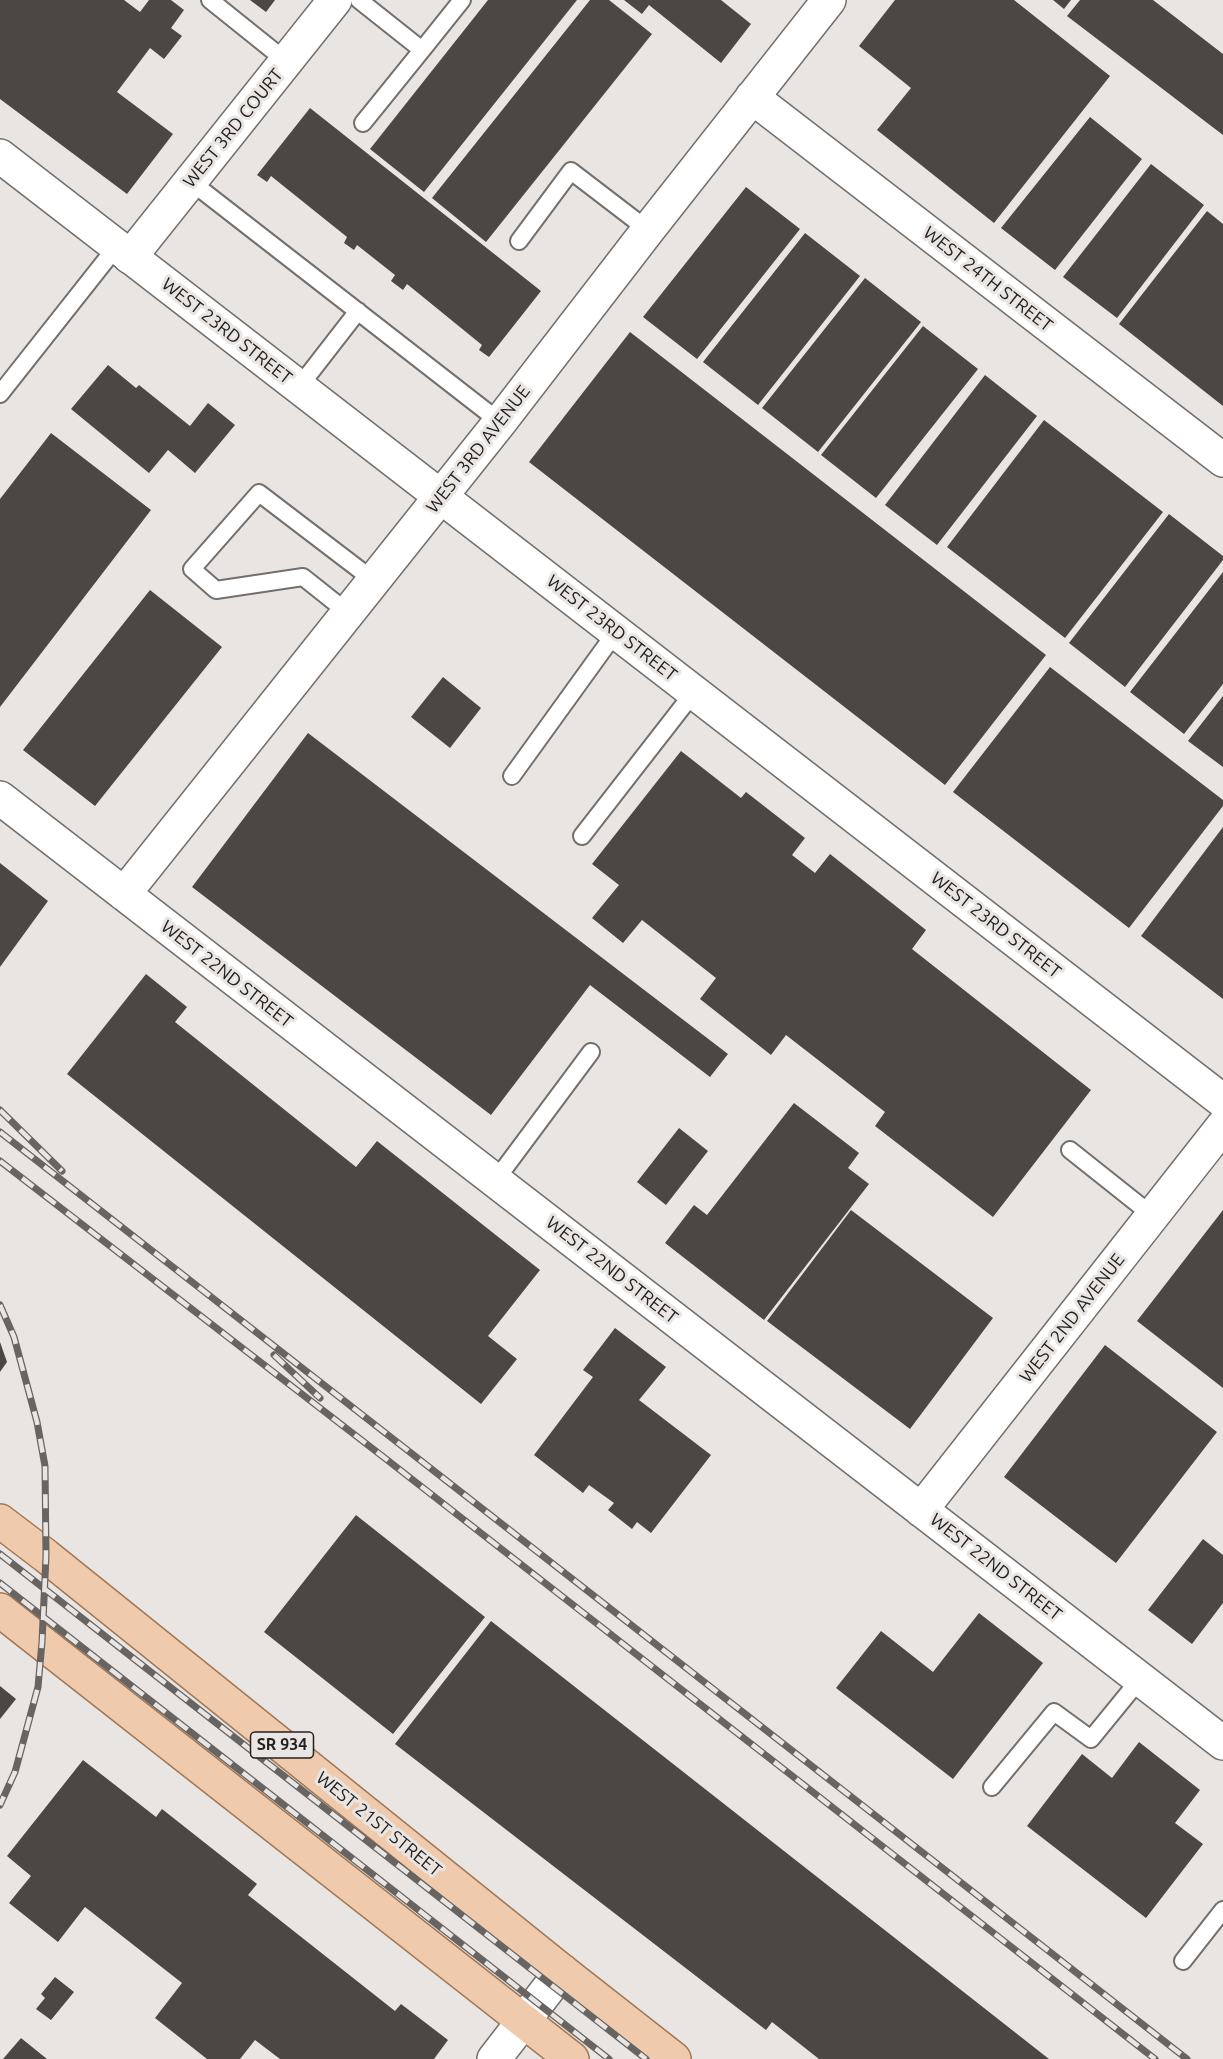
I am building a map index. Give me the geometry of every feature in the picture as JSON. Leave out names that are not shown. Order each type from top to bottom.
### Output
[{"type":"main road","name":"WEST 21ST STREET","points":[[0,1521],[674,2059]]},
{"type":"main road","points":[[0,1610],[566,2057]]},
{"type":"street","name":"WEST 3RD COURT","points":[[123,251],[190,181],[335,0]]},
{"type":"street","name":"WEST 3RD AVENUE","points":[[124,894],[373,579],[441,497],[829,0]]},
{"type":"street","name":"WEST 24TH STREET","points":[[752,97],[1223,460]]},
{"type":"street","name":"WEST 23RD STREET","points":[[0,156],[1223,1101]]},
{"type":"street","name":"WEST 22ND STREET","points":[[0,798],[1223,1743]]},
{"type":"street","name":"WEST 2ND AVENUE","points":[[921,1509],[1223,1126]]},
{"type":"street","points":[[494,2059],[562,1971]]},
{"type":"lane","points":[[210,0],[286,61]]},
{"type":"lane","points":[[359,0],[422,50]]},
{"type":"lane","points":[[363,123],[462,0]]},
{"type":"lane","points":[[519,241],[571,171],[648,230]]},
{"type":"lane","points":[[190,181],[500,422]]},
{"type":"lane","points":[[0,394],[123,251]]},
{"type":"lane","points":[[299,387],[358,311]]},
{"type":"lane","points":[[347,612],[303,577],[216,590],[192,569],[259,493],[373,579]]},
{"type":"lane","points":[[512,776],[616,632]]},
{"type":"lane","points":[[582,836],[694,692]]},
{"type":"lane","points":[[495,1181],[591,1052]]},
{"type":"lane","points":[[1070,1150],[1153,1216]]},
{"type":"lane","points":[[992,1787],[1054,1712],[1091,1739],[1140,1679]]},
{"type":"lane","points":[[1183,1961],[1223,1910]]},
{"type":"building","points":[[0,0],[124,0],[140,12],[149,0],[171,0],[184,10],[171,28],[182,36],[164,59],[150,48],[117,92],[173,134],[127,194],[0,99]]},
{"type":"building","points":[[250,0],[275,0],[266,12]]},
{"type":"building","points":[[488,0],[577,0],[424,192],[370,149]]},
{"type":"building","points":[[590,0],[609,0],[652,34],[486,242],[432,198]]},
{"type":"building","points":[[624,0],[721,0],[751,24],[721,63],[649,5],[642,14]]},
{"type":"building","points":[[895,0],[1014,0],[1110,76],[994,223],[877,130],[911,88],[859,46]]},
{"type":"building","points":[[1053,0],[1071,0],[1064,9]]},
{"type":"building","points":[[1080,0],[1153,0],[1223,54],[1223,135],[1067,16]]},
{"type":"building","points":[[310,108],[541,291],[489,357],[479,350],[482,345],[407,284],[403,290],[391,281],[395,275],[357,245],[354,250],[344,243],[347,237],[271,176],[267,182],[257,175]]},
{"type":"building","points":[[1090,117],[1142,159],[1055,270],[1001,228]]},
{"type":"building","points":[[1151,164],[1204,205],[1117,318],[1063,277]]},
{"type":"building","points":[[746,187],[800,229],[697,359],[643,317]]},
{"type":"building","points":[[1207,211],[1223,224],[1223,406],[1119,324]]},
{"type":"building","points":[[805,233],[860,276],[758,405],[703,362]]},
{"type":"building","points":[[865,278],[921,322],[818,452],[762,408]]},
{"type":"building","points":[[923,326],[978,369],[876,498],[821,455]]},
{"type":"building","points":[[630,332],[1046,655],[945,785],[529,462]]},
{"type":"building","points":[[108,365],[136,388],[139,385],[190,426],[208,403],[235,425],[195,473],[168,450],[149,473],[71,409]]},
{"type":"building","points":[[985,375],[1037,416],[937,545],[885,505]]},
{"type":"building","points":[[1044,420],[1163,512],[1065,638],[947,547]]},
{"type":"building","points":[[51,433],[151,510],[0,707],[0,499]]},
{"type":"building","points":[[1169,514],[1223,556],[1223,560],[1125,687],[1069,643]]},
{"type":"building","points":[[1223,572],[1223,684],[1184,734],[1130,692]]},
{"type":"building","points":[[150,590],[222,647],[95,806],[23,750]]},
{"type":"building","points":[[1050,667],[1223,800],[1223,806],[1129,928],[953,792]]},
{"type":"building","points":[[443,677],[481,708],[450,748],[411,717]]},
{"type":"building","points":[[1223,696],[1223,767],[1188,741]]},
{"type":"building","points":[[308,733],[728,1054],[710,1077],[590,985],[491,1115],[192,887]]},
{"type":"building","points":[[681,751],[741,798],[746,792],[805,838],[792,855],[815,873],[830,854],[926,930],[912,949],[1091,1090],[993,1217],[875,1126],[885,1112],[786,1035],[771,1055],[700,999],[716,978],[642,920],[623,943],[592,918],[619,885],[592,864]]},
{"type":"building","points":[[1223,827],[1223,999],[1141,936]]},
{"type":"building","points":[[0,863],[48,901],[0,967]]},
{"type":"building","points":[[146,974],[187,1007],[175,1022],[356,1167],[377,1141],[540,1270],[488,1336],[517,1359],[481,1404],[67,1074]]},
{"type":"building","points":[[794,1103],[859,1153],[848,1168],[869,1184],[764,1320],[665,1243],[694,1205],[707,1215]]},
{"type":"building","points":[[679,1128],[708,1151],[666,1205],[637,1182]]},
{"type":"building","points":[[851,1210],[993,1318],[910,1429],[767,1321]]},
{"type":"building","points":[[1223,1210],[1223,1388],[1137,1321]]},
{"type":"building","points":[[615,1328],[666,1367],[639,1400],[711,1455],[651,1533],[637,1522],[632,1529],[608,1510],[614,1503],[589,1485],[583,1493],[534,1455],[593,1377],[583,1370]]},
{"type":"building","points":[[0,1342],[7,1362],[0,1372]]},
{"type":"building","points":[[1105,1345],[1217,1432],[1116,1563],[1004,1477]]},
{"type":"building","points":[[356,1515],[485,1617],[393,1734],[264,1632]]},
{"type":"building","points":[[1203,1539],[1223,1555],[1223,1603],[1192,1644],[1148,1610]]},
{"type":"building","points":[[979,1613],[1043,1663],[953,1779],[836,1688],[881,1631],[933,1672]]},
{"type":"building","points":[[491,1621],[1049,2059],[819,2059],[772,2022],[766,2030],[395,1744]]},
{"type":"building","points":[[0,1686],[16,1699],[0,1719]]},
{"type":"building","points":[[1139,1742],[1200,1790],[1175,1823],[1203,1844],[1146,1918],[1027,1826],[1082,1754],[1112,1778]]},
{"type":"building","points":[[83,1760],[156,1817],[162,1809],[257,1884],[248,1895],[395,2011],[401,2004],[448,2040],[434,2059],[280,2059],[255,2040],[240,2059],[207,2059],[155,2018],[182,1983],[85,1907],[58,1942],[9,1903],[31,1876],[7,1856]]},
{"type":"building","points":[[55,1977],[74,1992],[51,2020],[36,2009],[45,1998],[41,1994]]},
{"type":"building","points":[[21,2038],[47,2059],[3,2059]]},
{"type":"railway","points":[[0,1110],[62,1171]]},
{"type":"railway","points":[[0,1132],[1187,2059]]},
{"type":"railway","points":[[0,1161],[1155,2059]]},
{"type":"railway","points":[[0,1305],[14,1337],[37,1422],[45,1466],[46,1556],[38,1687],[15,1772],[0,1805]]},
{"type":"railway","points":[[274,1355],[320,1398]]},
{"type":"railway","points":[[0,1554],[646,2059]]},
{"type":"railway","points":[[0,1583],[609,2059]]}]
